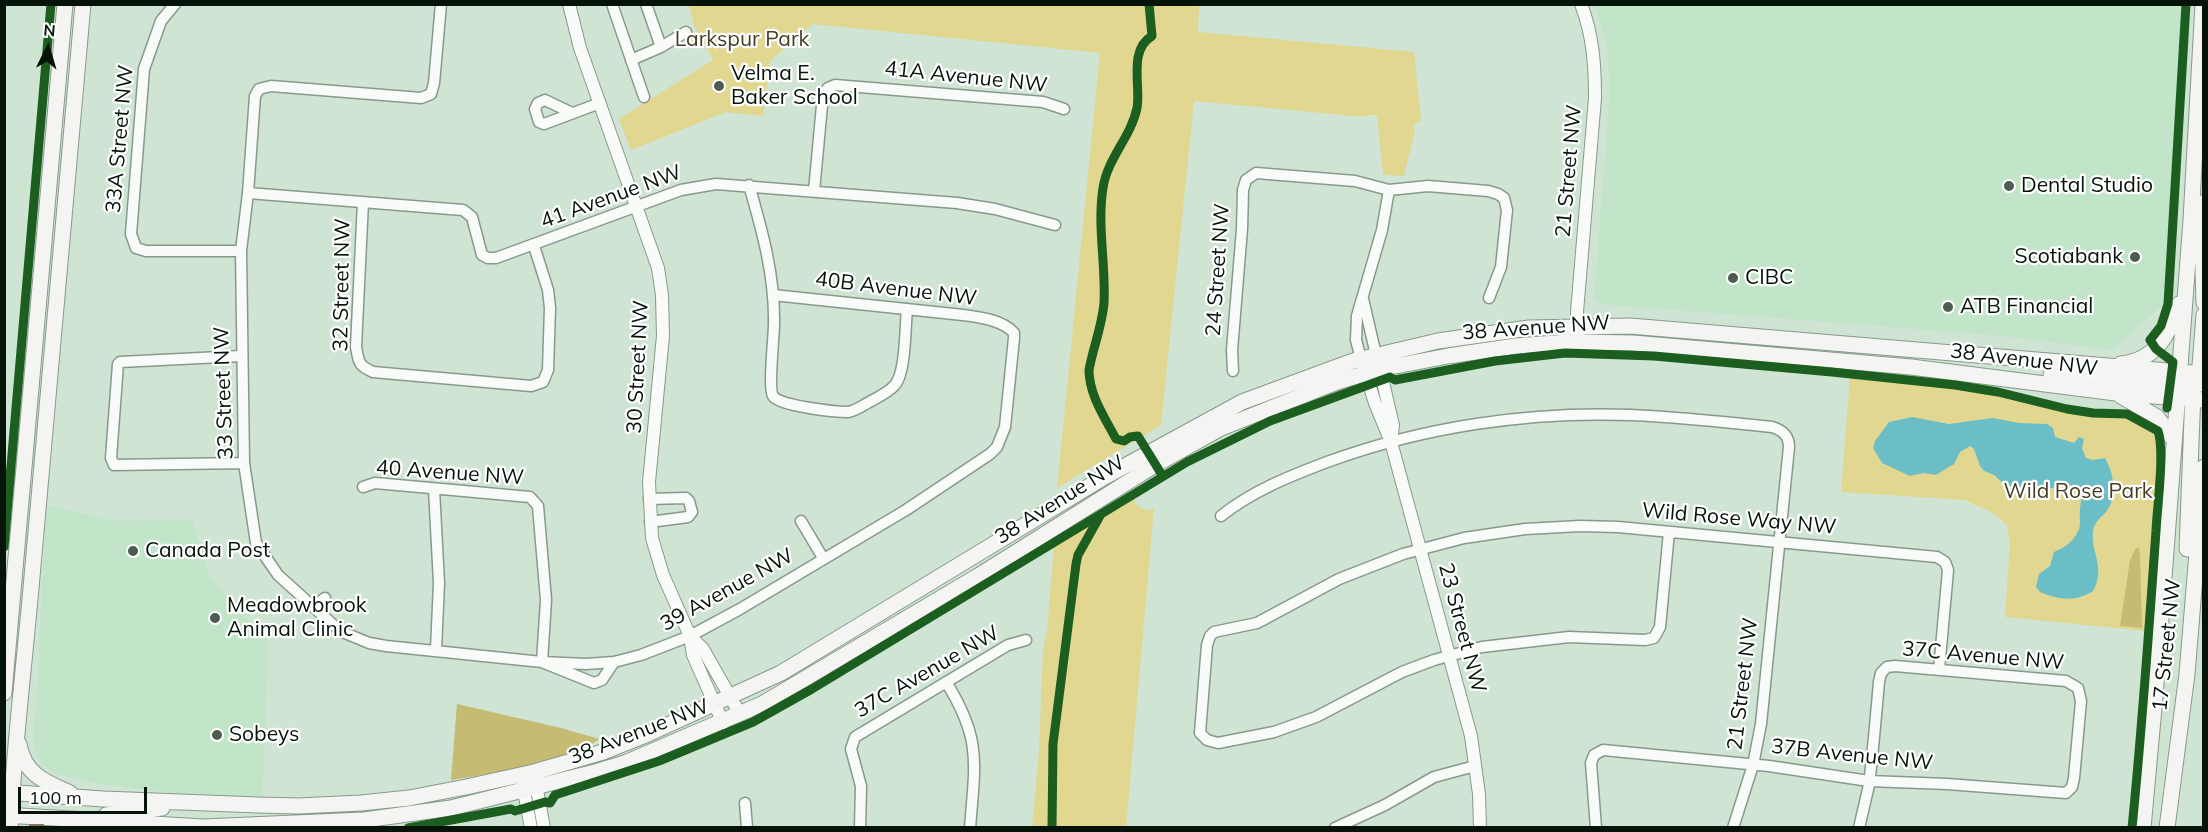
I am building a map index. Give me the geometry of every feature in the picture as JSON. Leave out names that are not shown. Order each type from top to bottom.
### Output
[{"type":"main road","points":[[4,693],[65,4]]},
{"type":"main road","points":[[81,798],[66,804],[8,806],[64,235],[83,4]]},
{"type":"main road","name":"17 Street NW","points":[[2143,828],[2174,440],[2195,386],[2187,277],[2202,67],[2203,4]]},
{"type":"main road","points":[[2196,129],[2201,192],[2204,303]]},
{"type":"main road","points":[[2109,366],[2131,363],[2156,349],[2165,339],[2172,326],[2187,277]]},
{"type":"main road","points":[[2194,598],[2188,573],[2187,550],[2195,386],[2204,315]]},
{"type":"main road","name":"38 Avenue NW","points":[[8,806],[79,820],[135,824],[251,826],[364,820],[451,808],[565,782],[625,763],[723,723],[762,704],[968,582],[1201,438],[1371,364],[1482,333],[1578,326],[1655,327],[2109,366],[2195,386]]},
{"type":"main road","name":"38 Avenue NW","points":[[81,798],[298,806],[409,798],[528,774],[603,752],[715,705],[781,673],[1101,479],[1242,402],[1307,377],[1371,364],[1486,349],[1579,342],[1633,343],[1958,372],[2116,393],[2195,386]]},
{"type":"main road","points":[[1958,372],[2003,371],[2195,386]]},
{"type":"main road","points":[[2116,393],[2157,417],[2174,440]]},
{"type":"main road","name":"17 Street NW","points":[[2167,828],[2187,674],[2204,467]]},
{"type":"main road","points":[[17,728],[21,755],[32,773],[51,786],[81,798]]},
{"type":"main road","points":[[79,820],[108,814],[157,810],[170,802],[176,817],[183,825]]},
{"type":"street","name":"33A Street NW","points":[[175,4],[161,21],[144,69],[131,234],[136,248],[155,252],[241,251]]},
{"type":"street","name":"33 Street NW","points":[[369,643],[340,631],[313,608],[278,575],[256,543],[244,463],[241,356],[241,251],[255,96],[259,89],[271,86],[421,98],[431,94],[441,4]]},
{"type":"street","name":"30 Street NW","points":[[569,4],[580,48],[658,268],[663,336],[649,500],[650,522],[658,563],[690,636],[693,656],[723,723]]},
{"type":"street","points":[[612,4],[644,97]]},
{"type":"street","points":[[646,4],[661,47]]},
{"type":"street","name":"21 Street NW","points":[[1579,342],[1578,326],[1595,87],[1592,41],[1581,4]]},
{"type":"street","points":[[631,60],[661,47],[686,32]]},
{"type":"street","name":"41A Avenue NW","points":[[814,191],[822,98],[828,88],[838,84],[1043,102],[1064,109]]},
{"type":"street","points":[[572,112],[600,103]]},
{"type":"street","name":"24 Street NW","points":[[1233,371],[1232,350],[1243,190],[1246,180],[1252,174],[1264,173],[1355,181],[1389,190]]},
{"type":"street","name":"41 Avenue NW","points":[[248,192],[463,210],[472,217],[482,255],[488,258],[496,258],[534,246],[635,206],[698,186],[716,184],[973,205],[1055,225]]},
{"type":"street","points":[[749,185],[767,253],[773,295],[774,342],[771,392],[776,399],[787,404],[851,411],[887,391],[899,378],[907,309]]},
{"type":"street","points":[[1389,190],[1438,186],[1488,191],[1501,196],[1507,205],[1503,258],[1499,276],[1489,298]]},
{"type":"street","name":"23 Street NW","points":[[1389,190],[1382,230],[1363,299],[1371,364],[1468,727],[1475,766],[1480,828]]},
{"type":"street","name":"32 Street NW","points":[[363,202],[356,347],[358,362],[364,369],[373,372],[531,386],[543,382],[548,370],[550,309],[548,290],[534,246]]},
{"type":"street","name":"40B Avenue NW","points":[[773,295],[975,317],[1001,324],[1012,331],[1014,338],[1007,417],[997,447]]},
{"type":"street","points":[[241,356],[120,362],[118,364],[111,462],[114,465],[244,463]]},
{"type":"street","name":"21 Street NW","points":[[1221,516],[1238,502],[1278,482],[1344,456],[1391,442],[1480,423],[1557,415],[1631,415],[1777,428],[1784,432],[1789,441],[1761,724],[1753,765],[1733,828]]},
{"type":"street","name":"39 Avenue NW","points":[[369,643],[542,662],[586,664],[614,662],[659,649],[690,636],[740,609],[953,479],[981,461],[997,447]]},
{"type":"street","name":"40 Avenue NW","points":[[363,488],[375,483],[524,496],[534,500],[538,506],[546,600],[542,662]]},
{"type":"street","points":[[434,489],[439,584],[436,650]]},
{"type":"street","points":[[649,500],[686,498],[692,512],[688,517],[650,522]]},
{"type":"street","name":"39 Avenue NW","points":[[801,521],[823,558]]},
{"type":"street","name":"Wild Rose Way NW","points":[[1449,656],[1395,674],[1325,712],[1274,732],[1218,742],[1207,740],[1200,733],[1207,645],[1214,632],[1257,623],[1339,579],[1420,549],[1487,534],[1542,528],[1600,526],[1931,556],[1942,559],[1947,566],[1948,574],[1939,670]]},
{"type":"street","points":[[1449,656],[1493,645],[1550,638],[1602,637],[1646,640],[1654,638],[1660,627],[1669,532]]},
{"type":"street","points":[[313,608],[325,598]]},
{"type":"street","name":"30 Street NW","points":[[690,636],[704,649],[740,714]]},
{"type":"street","name":"37C Avenue NW","points":[[860,828],[861,786],[852,744],[860,734],[1008,645],[1026,640]]},
{"type":"street","name":"39 Avenue NW","points":[[542,662],[594,683],[602,680],[614,662]]},
{"type":"street","name":"37C Avenue NW","points":[[1869,781],[1879,682],[1884,670],[1895,666],[2066,681],[2078,688],[2081,701],[2074,778],[2070,791]]},
{"type":"street","points":[[946,682],[965,714],[973,742],[975,769],[970,828]]},
{"type":"street","name":"37B Avenue NW","points":[[1596,828],[1591,763],[1594,754],[1603,750],[1753,765],[1869,781],[1955,784],[2059,794],[2070,791]]},
{"type":"street","points":[[1335,828],[1385,805],[1434,777],[1475,766]]},
{"type":"street","points":[[528,774],[531,828]]},
{"type":"street","points":[[1859,828],[1869,781]]},
{"type":"street","points":[[530,790],[544,828]]},
{"type":"street","points":[[745,803],[747,828]]},
{"type":"shaded area","points":[[1595,5],[2184,5],[2164,304],[2112,350],[2003,336],[1599,304],[1594,297],[1610,90],[1607,50]]},
{"type":"shaded area","points":[[47,505],[115,521],[192,520],[209,576],[269,642],[262,797],[188,795],[99,784],[56,774],[40,762],[35,754],[33,733]]},
{"type":"shaded area","points":[[2136,548],[2139,548],[2140,555],[2142,628],[2120,626],[2130,560]]},
{"type":"shaded area","points":[[457,704],[599,739],[586,747],[550,760],[451,780]]},
{"type":"green space","name":"Larkspur Park","points":[[1199,4],[1198,32],[1414,52],[1421,120],[1413,125],[1415,130],[1404,176],[1383,175],[1377,115],[1364,117],[1194,101],[1161,425],[1057,488],[1100,53],[813,24],[770,61],[763,116],[726,112],[631,150],[619,119],[713,60],[694,26],[689,5]]},
{"type":"green space","name":"Wild Rose Park","points":[[1850,377],[1988,393],[2069,411],[2129,416],[2158,431],[2161,441],[2145,631],[2005,617],[2010,543],[2007,525],[1995,514],[1965,500],[1841,492]]},
{"type":"green space","points":[[1135,497],[1134,502],[1143,509],[1154,508],[1126,827],[1032,828],[1039,750],[1043,650],[1047,632],[1054,545]]},
{"type":"water","points":[[1912,417],[1949,424],[1993,418],[2019,423],[2047,424],[2053,428],[2055,437],[2074,443],[2079,437],[2084,439],[2082,448],[2086,458],[2093,460],[2105,458],[2111,471],[2113,493],[2110,506],[2096,523],[2093,531],[2098,575],[2093,591],[2087,595],[2067,599],[2047,595],[2036,587],[2039,574],[2050,566],[2054,552],[2069,543],[2079,529],[2081,498],[2075,487],[2063,485],[2035,493],[2004,484],[1994,475],[1984,471],[1974,449],[1970,446],[1960,452],[1954,464],[1936,475],[1924,473],[1910,476],[1882,463],[1873,448],[1875,441],[1889,422]]},
{"type":"marked path","points":[[29,828],[50,828]]},
{"type":"cycle path","points":[[4,547],[51,4]]},
{"type":"cycle path","points":[[1149,4],[1152,36],[1140,50],[1138,59],[1137,108],[1130,129],[1109,167],[1103,188],[1101,217],[1104,303],[1089,370],[1095,397],[1116,439],[1124,441],[1138,436],[1162,475]]},
{"type":"cycle path","points":[[2167,408],[2173,362],[2156,349],[2150,340],[2161,326],[2168,304],[2186,4]]},
{"type":"cycle path","points":[[408,828],[511,809],[515,811],[545,802],[550,803],[555,795],[659,761],[753,722],[812,689],[1187,462],[1270,421],[1390,377],[1395,380],[1495,361],[1565,353],[1654,356],[1955,385],[1998,392],[2067,409],[2093,413],[2127,414],[2158,431],[2161,452],[2160,480],[2132,828]]},
{"type":"cycle path","points":[[1052,828],[1053,744],[1076,564],[1078,555],[1101,514]]},
{"type":"place","name":"Velma E. Baker School","points":[[719,86]]},
{"type":"place","name":"Dental Studio","points":[[2009,186]]},
{"type":"place","name":"Scotiabank","points":[[2135,257]]},
{"type":"place","name":"CIBC","points":[[1733,278]]},
{"type":"place","name":"ATB Financial","points":[[1948,307]]},
{"type":"place","name":"Canada Post","points":[[133,551]]},
{"type":"place","name":"Meadowbrook Animal Clinic","points":[[215,618]]},
{"type":"place","name":"Sobeys","points":[[217,735]]}]
